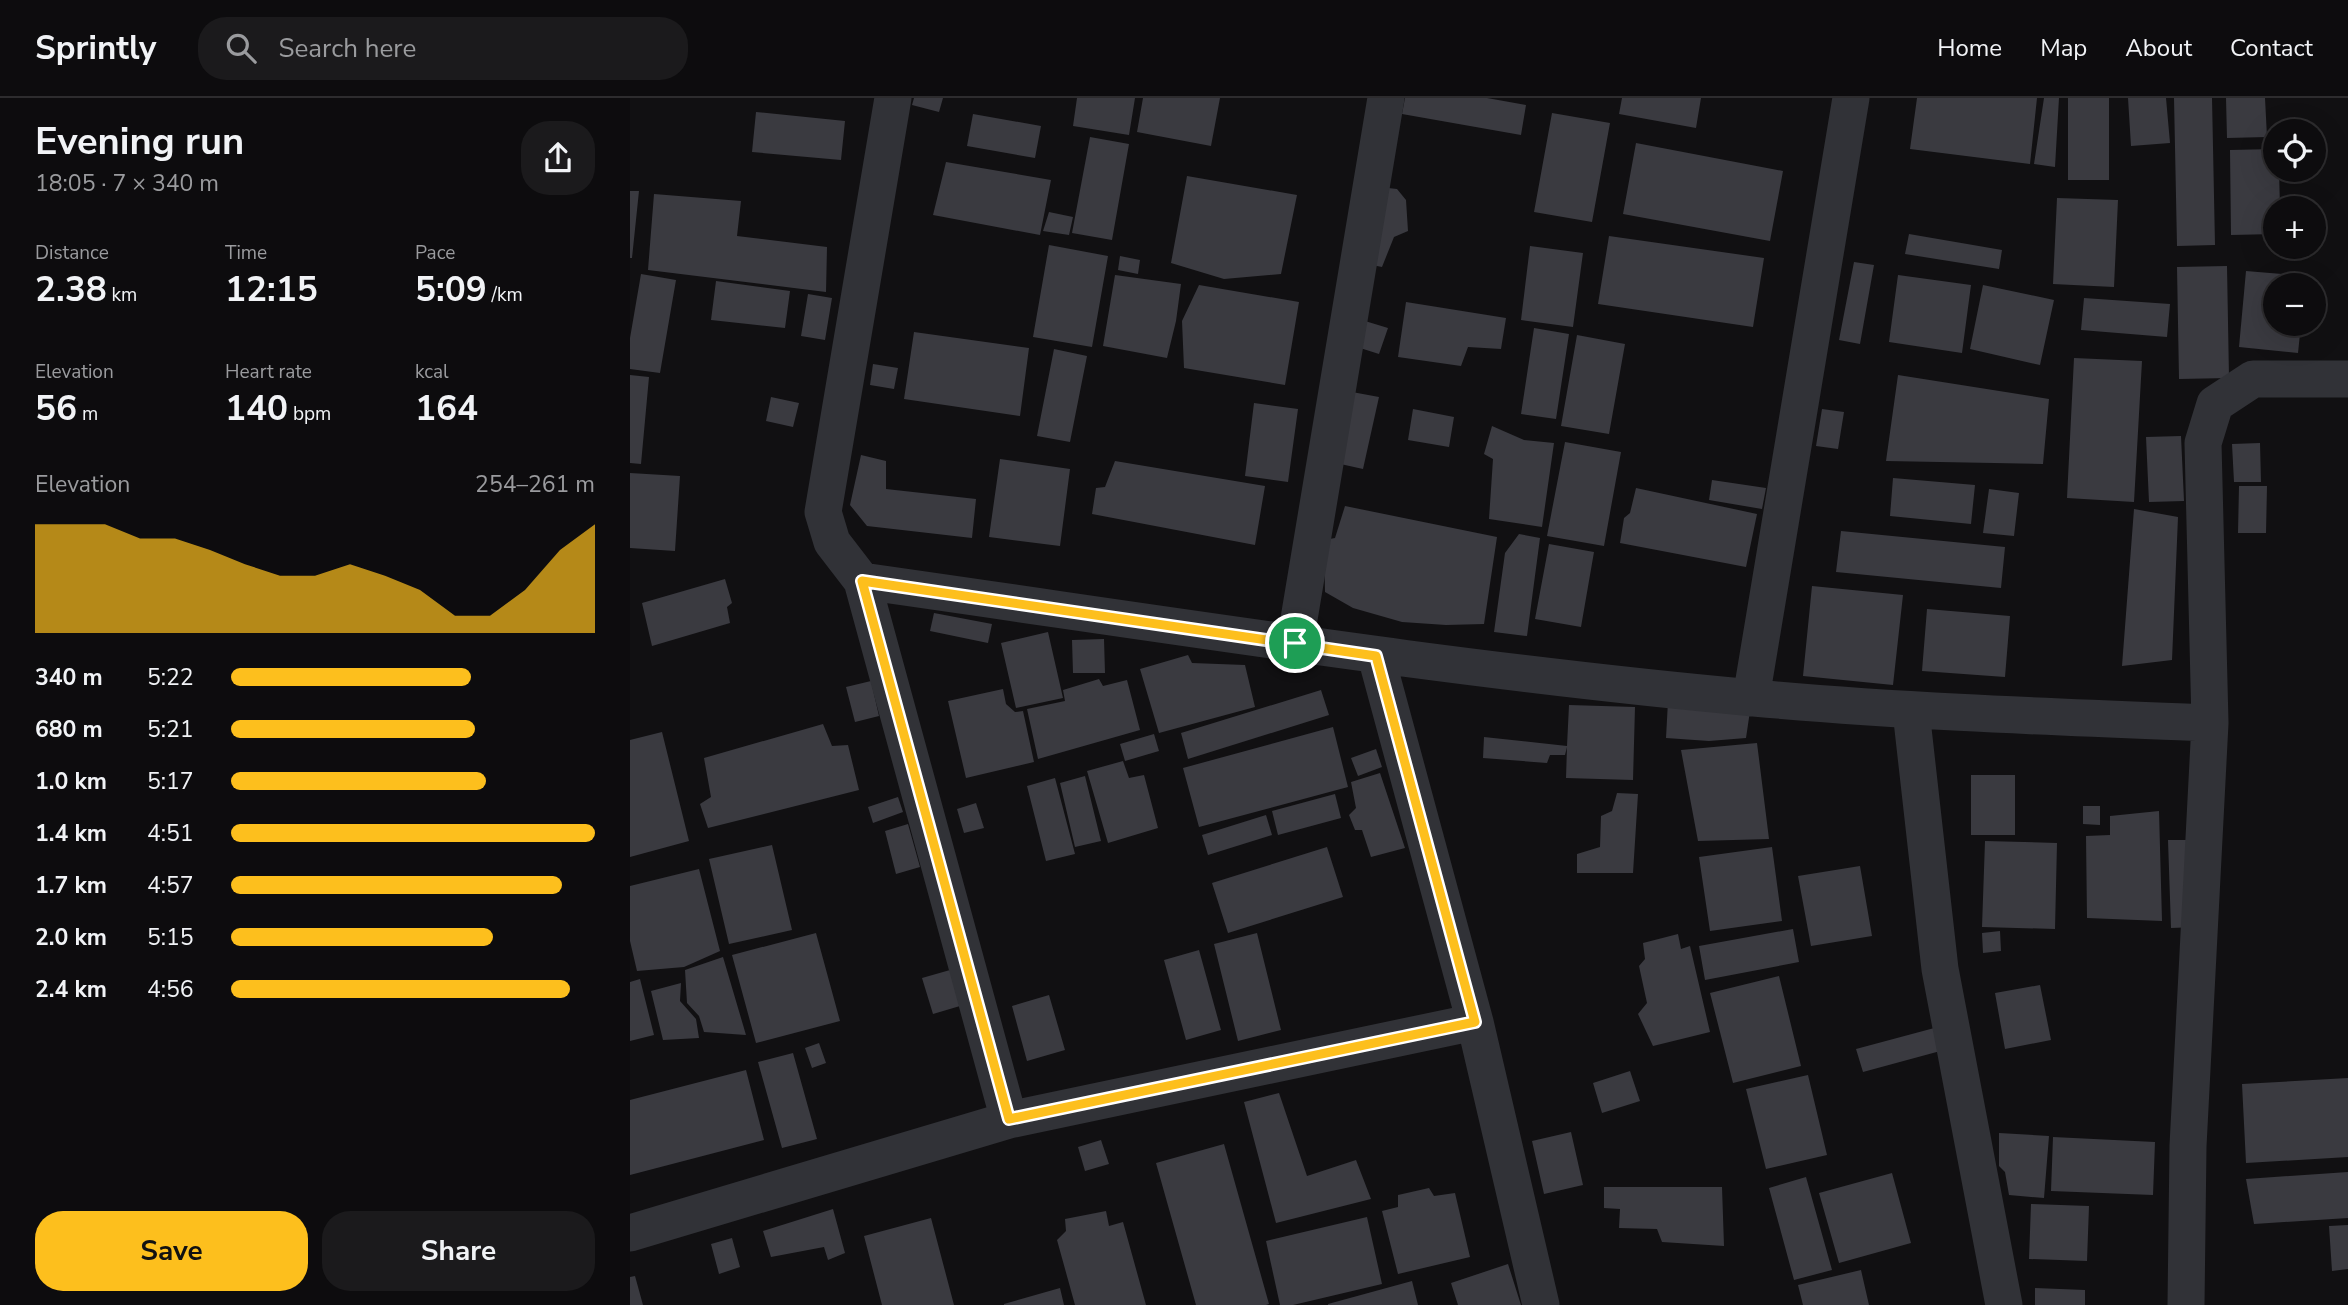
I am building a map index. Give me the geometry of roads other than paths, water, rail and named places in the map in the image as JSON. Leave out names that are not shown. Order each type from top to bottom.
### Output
[{"type":"street","points":[[893,98],[822,512],[832,542],[862,581],[1009,1119]]},
{"type":"street","points":[[1295,643],[1387,98]]},
{"type":"street","points":[[1751,698],[1851,98]]},
{"type":"street","points":[[2186,1305],[2188,1146],[2210,723],[2203,443],[2215,404],[2253,379],[2348,379]]},
{"type":"street","points":[[862,581],[1376,656],[1751,698],[1911,711],[2210,723]]},
{"type":"street","points":[[1376,656],[1475,1022],[1541,1305]]},
{"type":"street","points":[[1911,711],[1940,969],[2004,1305]]},
{"type":"street","points":[[630,1233],[1009,1119],[1475,1022]]}]
